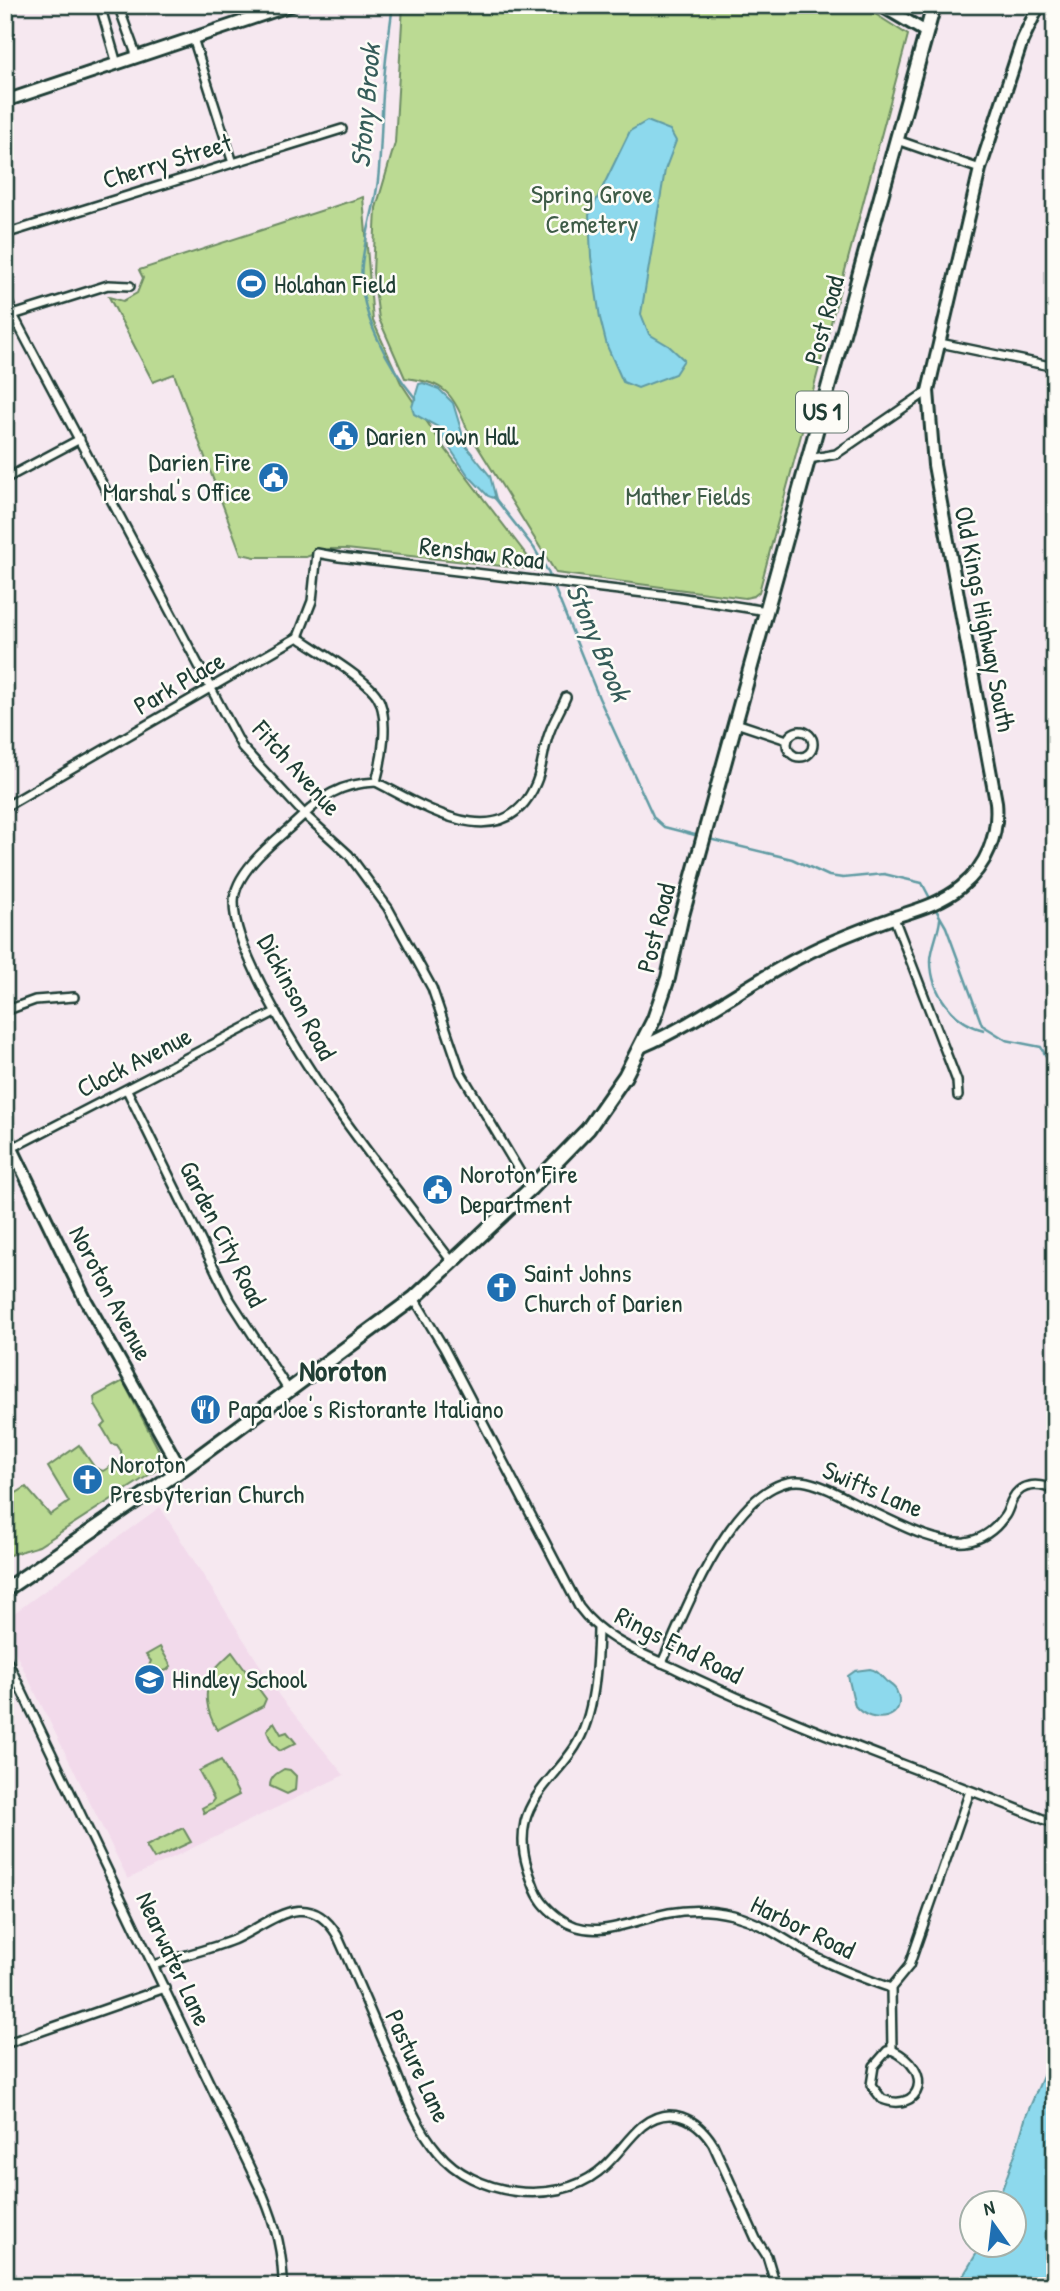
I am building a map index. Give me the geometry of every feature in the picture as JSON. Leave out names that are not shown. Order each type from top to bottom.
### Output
[{"type":"main road","name":"Post Road","points":[[5,1590],[181,1470],[414,1298],[588,1129],[615,1092],[641,1047],[668,978],[681,919],[934,5]]},
{"type":"street","points":[[100,5],[117,64]]},
{"type":"street","points":[[118,5],[137,57]]},
{"type":"street","points":[[5,101],[271,9],[292,5]]},
{"type":"street","points":[[880,5],[926,32]]},
{"type":"street","name":"Old Kings Highway South","points":[[641,1047],[671,1034],[803,955],[838,938],[933,904],[962,887],[985,857],[995,834],[997,814],[992,777],[934,465],[928,391],[980,169],[1022,41],[1039,5]]},
{"type":"street","points":[[193,38],[233,163]]},
{"type":"street","name":"Cherry Street","points":[[5,234],[342,129]]},
{"type":"street","points":[[897,140],[980,169]]},
{"type":"street","points":[[13,315],[108,285],[130,286]]},
{"type":"street","name":"Fitch Avenue","points":[[5,293],[13,315],[242,747],[304,814],[320,825],[349,855],[388,908],[432,988],[461,1073],[530,1188]]},
{"type":"street","points":[[940,344],[1055,367]]},
{"type":"street","points":[[809,459],[836,454],[928,391]]},
{"type":"street","points":[[5,479],[80,439]]},
{"type":"street","name":"Renshaw Road","points":[[298,637],[312,601],[317,552],[339,557],[678,597],[766,611]]},
{"type":"street","points":[[298,637],[377,695],[383,714],[382,761],[376,782],[447,817],[484,824],[510,818],[527,803],[537,781],[549,732],[566,697]]},
{"type":"street","name":"Park Place","points":[[5,807],[211,690],[298,637]]},
{"type":"street","points":[[736,723],[787,740]]},
{"type":"street","name":"Dickinson Road","points":[[376,782],[354,783],[334,790],[304,814],[262,851],[243,876],[234,901],[241,942],[275,1012],[345,1121],[453,1263]]},
{"type":"street","points":[[894,918],[957,1081],[957,1096]]},
{"type":"street","points":[[5,1011],[35,1000],[74,997]]},
{"type":"street","name":"Clock Avenue","points":[[12,1148],[275,1012]]},
{"type":"street","name":"Garden City Road","points":[[127,1090],[229,1298],[289,1392]]},
{"type":"street","name":"Noroton Avenue","points":[[5,1134],[85,1299],[181,1470]]},
{"type":"street","name":"Rings End Road","points":[[414,1298],[444,1348],[579,1607],[598,1629],[734,1697],[1055,1824]]},
{"type":"street","name":"Swifts Lane","points":[[662,1663],[700,1582],[733,1523],[756,1499],[778,1486],[806,1482],[912,1529],[942,1540],[960,1542],[973,1541],[990,1532],[1004,1518],[1013,1497],[1023,1488],[1041,1485],[1055,1491]]},
{"type":"street","name":"Harbor Road","points":[[598,1629],[591,1699],[584,1730],[573,1750],[532,1805],[526,1820],[523,1853],[537,1895],[549,1911],[567,1924],[596,1930],[671,1912],[708,1911],[732,1915],[771,1930],[846,1973],[891,1988]]},
{"type":"street","name":"Nearwater Lane","points":[[5,1656],[155,1965],[272,2216],[283,2260],[283,2286]]},
{"type":"street","points":[[892,2050],[891,1988],[909,1966],[970,1791]]},
{"type":"street","name":"Pasture Lane","points":[[155,1965],[232,1940],[288,1911],[317,1914],[331,1925],[338,1935],[414,2115],[438,2152],[452,2166],[471,2178],[497,2187],[547,2192],[586,2180],[598,2172],[651,2120],[670,2115],[690,2119],[707,2134],[713,2144],[756,2239],[767,2256],[776,2286]]},
{"type":"street","points":[[5,2044],[164,1988]]},
{"type":"street","points":[[892,2050],[905,2056],[918,2071],[920,2078],[915,2093],[899,2103],[882,2099],[871,2085],[874,2066],[887,2051],[892,2050]]},
{"type":"shaded area","name":"Hindley School","points":[[160,1507],[280,1697],[344,1775],[128,1879],[5,1632],[5,1624],[10,1616]]},
{"type":"green space","name":"Spring Grove Cemetery","points":[[403,5],[861,5],[908,35],[759,592],[754,596],[745,598],[556,573],[468,431],[452,399],[439,387],[405,378],[379,319],[373,273],[376,208],[395,143]]},
{"type":"green space","points":[[363,197],[373,321],[401,383],[443,446],[538,570],[346,549],[329,549],[306,557],[255,557],[241,554],[174,374],[153,382],[109,297],[123,301],[137,293],[143,278],[139,270]]},
{"type":"green space","points":[[123,1381],[166,1464],[39,1546],[10,1555],[5,1551],[5,1500],[26,1487],[50,1515],[69,1502],[48,1467],[79,1445],[95,1468],[103,1471],[121,1460],[121,1451],[117,1445],[112,1444],[102,1427],[106,1423],[95,1405],[94,1397]]},
{"type":"green space","points":[[160,1647],[171,1666],[153,1674],[148,1668],[151,1661],[146,1655]]},
{"type":"green space","points":[[232,1652],[266,1699],[263,1706],[217,1730],[208,1709],[208,1687],[215,1669]]},
{"type":"green space","points":[[274,1722],[281,1734],[287,1732],[296,1743],[280,1751],[270,1739],[267,1730]]},
{"type":"green space","points":[[221,1760],[239,1795],[204,1813],[202,1808],[214,1799],[199,1771]]},
{"type":"green space","points":[[284,1769],[290,1770],[296,1776],[295,1790],[287,1794],[270,1786],[276,1774]]},
{"type":"green space","points":[[183,1828],[191,1842],[154,1859],[146,1846]]},
{"type":"water","points":[[647,121],[670,130],[676,141],[665,170],[641,314],[649,334],[669,346],[684,360],[675,374],[638,388],[623,382],[607,346],[591,257],[589,215],[630,131]]},
{"type":"water","points":[[419,384],[439,389],[453,403],[466,446],[490,476],[496,499],[488,496],[468,475],[438,427],[414,414],[412,407]]},
{"type":"water","points":[[870,1669],[878,1672],[896,1690],[898,1708],[887,1717],[879,1718],[862,1713],[855,1706],[848,1676],[855,1671]]},
{"type":"water","points":[[1055,2048],[1055,2286],[957,2286],[973,2260],[1028,2260],[1028,2190],[1002,2190],[1026,2116]]},
{"type":"waterway","name":"Stony Brook","points":[[393,5],[384,83],[378,180],[363,254],[362,282],[364,300],[376,336],[395,370],[416,399]]},
{"type":"waterway","name":"Stony Brook","points":[[494,497],[534,548],[548,572],[599,698],[654,818],[664,827],[699,836]]},
{"type":"waterway","name":"Stony Brook","points":[[709,839],[792,859],[829,876],[843,878],[884,874],[922,883],[932,902]]},
{"type":"waterway","name":"Stony Brook","points":[[935,908],[946,927],[982,1025],[1006,1040],[1041,1047],[1047,1058]]},
{"type":"waterway","points":[[940,919],[931,956],[935,984],[954,1014],[984,1030]]},
{"type":"place","name":"Holahan Field","points":[[251,284]]},
{"type":"place","name":"Darien Town Hall","points":[[343,436]]},
{"type":"place","name":"Darien Fire Marshal's Office","points":[[274,477]]},
{"type":"place","name":"Noroton Fire Department","points":[[437,1189]]},
{"type":"place","name":"Saint Johns Church of Darien","points":[[501,1288]]},
{"type":"place","name":"Papa Joe's Ristorante Italiano","points":[[205,1409]]},
{"type":"place","name":"Noroton Presbyterian Church","points":[[87,1479]]},
{"type":"place","name":"Hindley School","points":[[149,1679]]},
{"type":"district","name":"Noroton","points":[[343,1371]]},
{"type":"park label","name":"Mather Fields","points":[[688,496]]}]
